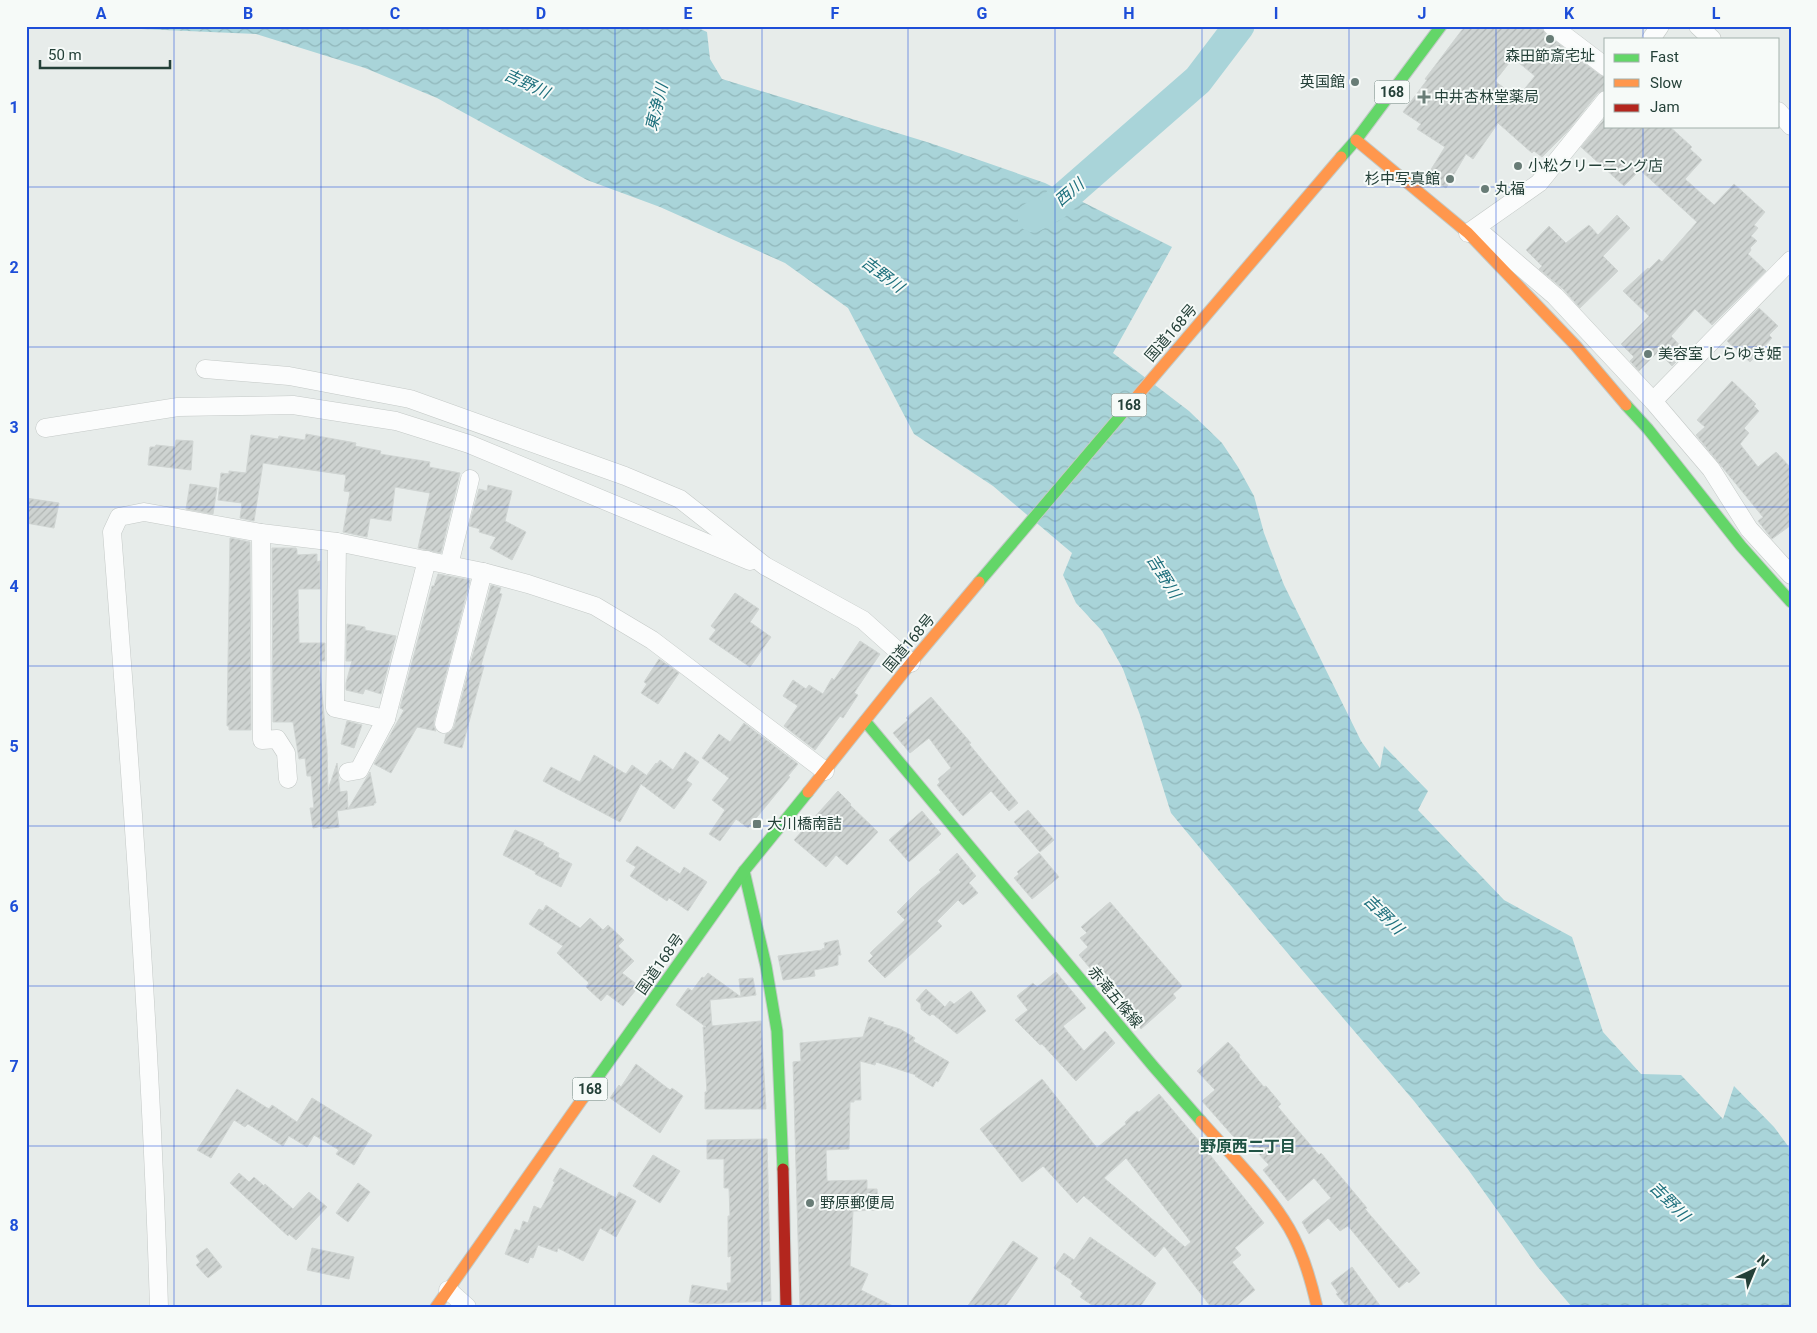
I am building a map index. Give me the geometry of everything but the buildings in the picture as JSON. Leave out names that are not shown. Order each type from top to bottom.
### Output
[{"type":"main road","name":"国道168号","points":[[436,1307],[744,871],[915,659],[1133,400],[1356,140],[1441,26]]},
{"type":"main road","points":[[1356,140],[1472,231],[1648,429],[1741,546],[1791,602]]},
{"type":"main road","name":"赤滝五條線","points":[[865,721],[1153,1066],[1268,1198],[1289,1228],[1301,1253],[1318,1307]]},
{"type":"main road","points":[[744,871],[766,966],[777,1031],[786,1307]]},
{"type":"street","points":[[1552,26],[1604,65]]},
{"type":"street","points":[[1652,38],[1660,26]]},
{"type":"street","points":[[1698,26],[1711,38]]},
{"type":"street","points":[[1604,102],[1538,183],[1472,231],[1555,296],[1653,401],[1711,470],[1749,528],[1791,575]]},
{"type":"street","points":[[1780,113],[1791,126]]},
{"type":"street","points":[[1653,401],[1791,260]]},
{"type":"street","points":[[204,369],[289,376],[410,399],[493,428],[625,476],[680,499],[765,566]]},
{"type":"street","points":[[45,428],[188,407],[292,405],[396,421],[469,444],[765,566],[863,620],[915,659]]},
{"type":"street","points":[[449,565],[470,479]]},
{"type":"street","points":[[159,1307],[155,1172],[147,1028],[112,532],[119,517],[144,512],[262,533],[336,542],[483,572],[528,584],[595,606],[652,640],[825,772]]},
{"type":"street","points":[[262,533],[262,740],[278,739],[286,753],[288,779]]},
{"type":"street","points":[[336,542],[335,708],[386,719]]},
{"type":"street","points":[[348,772],[360,770],[386,719],[428,560]]},
{"type":"street","points":[[444,724],[483,572]]},
{"type":"street","points":[[448,1290],[467,1307]]},
{"type":"water","points":[[73,26],[694,26],[707,32],[710,59],[722,79],[930,143],[1045,183],[1172,247],[1113,353],[1189,411],[1222,443],[1254,496],[1264,533],[1284,585],[1361,741],[1380,768],[1384,746],[1428,791],[1418,810],[1504,900],[1572,937],[1603,1032],[1641,1074],[1681,1075],[1723,1119],[1734,1086],[1774,1127],[1791,1150],[1791,1307],[1572,1307],[1537,1266],[1467,1168],[1414,1101],[1261,922],[1171,813],[1140,715],[1123,669],[1102,631],[1076,603],[1063,575],[1072,553],[993,486],[914,434],[848,308],[785,263],[660,207],[587,180],[437,98],[365,68],[256,34]]},
{"type":"waterway","name":"西川","points":[[1033,217],[1055,205],[1198,80],[1239,26]]},
{"type":"traffic: fast","points":[[1341,157],[1356,140],[1441,26]]},
{"type":"traffic: fast","points":[[1626,405],[1648,429],[1741,546],[1791,602]]},
{"type":"traffic: fast","points":[[979,582],[1127,408]]},
{"type":"traffic: fast","points":[[865,721],[1201,1121]]},
{"type":"traffic: fast","points":[[583,1098],[744,871],[808,792]]},
{"type":"traffic: fast","points":[[744,871],[766,966],[777,1031],[783,1169]]},
{"type":"traffic: slow","points":[[1356,140],[1468,233],[1576,346],[1626,405]]},
{"type":"traffic: slow","points":[[1127,408],[1341,157]]},
{"type":"traffic: slow","points":[[808,792],[911,663],[979,582]]},
{"type":"traffic: slow","points":[[436,1307],[583,1098]]},
{"type":"traffic: slow","points":[[1201,1121],[1259,1186],[1289,1228],[1306,1266],[1317,1307]]},
{"type":"traffic: jam","points":[[783,1169],[786,1307]]},
{"type":"place","name":"森田節斎宅址","points":[[1550,39]]},
{"type":"place","name":"英国館","points":[[1355,82]]},
{"type":"place","name":"中井杏林堂薬局","points":[[1424,97]]},
{"type":"place","name":"小松クリーニング店","points":[[1518,166]]},
{"type":"place","name":"杉中写真館","points":[[1450,179]]},
{"type":"place","name":"丸福","points":[[1485,189]]},
{"type":"place","name":"美容室 しらゆき姫","points":[[1648,354]]},
{"type":"place","name":"大川橋南詰","points":[[757,824]]},
{"type":"place","name":"野原郵便局","points":[[810,1203]]},
{"type":"district","name":"野原西二丁目","points":[[1248,1146]]},
{"type":"water label","name":"吉野川","points":[[527,83]]},
{"type":"water label","name":"東浄川","points":[[656,107]]},
{"type":"water label","name":"吉野川","points":[[883,274]]},
{"type":"water label","name":"吉野川","points":[[1164,576]]},
{"type":"water label","name":"吉野川","points":[[1384,914]]},
{"type":"water label","name":"吉野川","points":[[1670,1201]]}]
